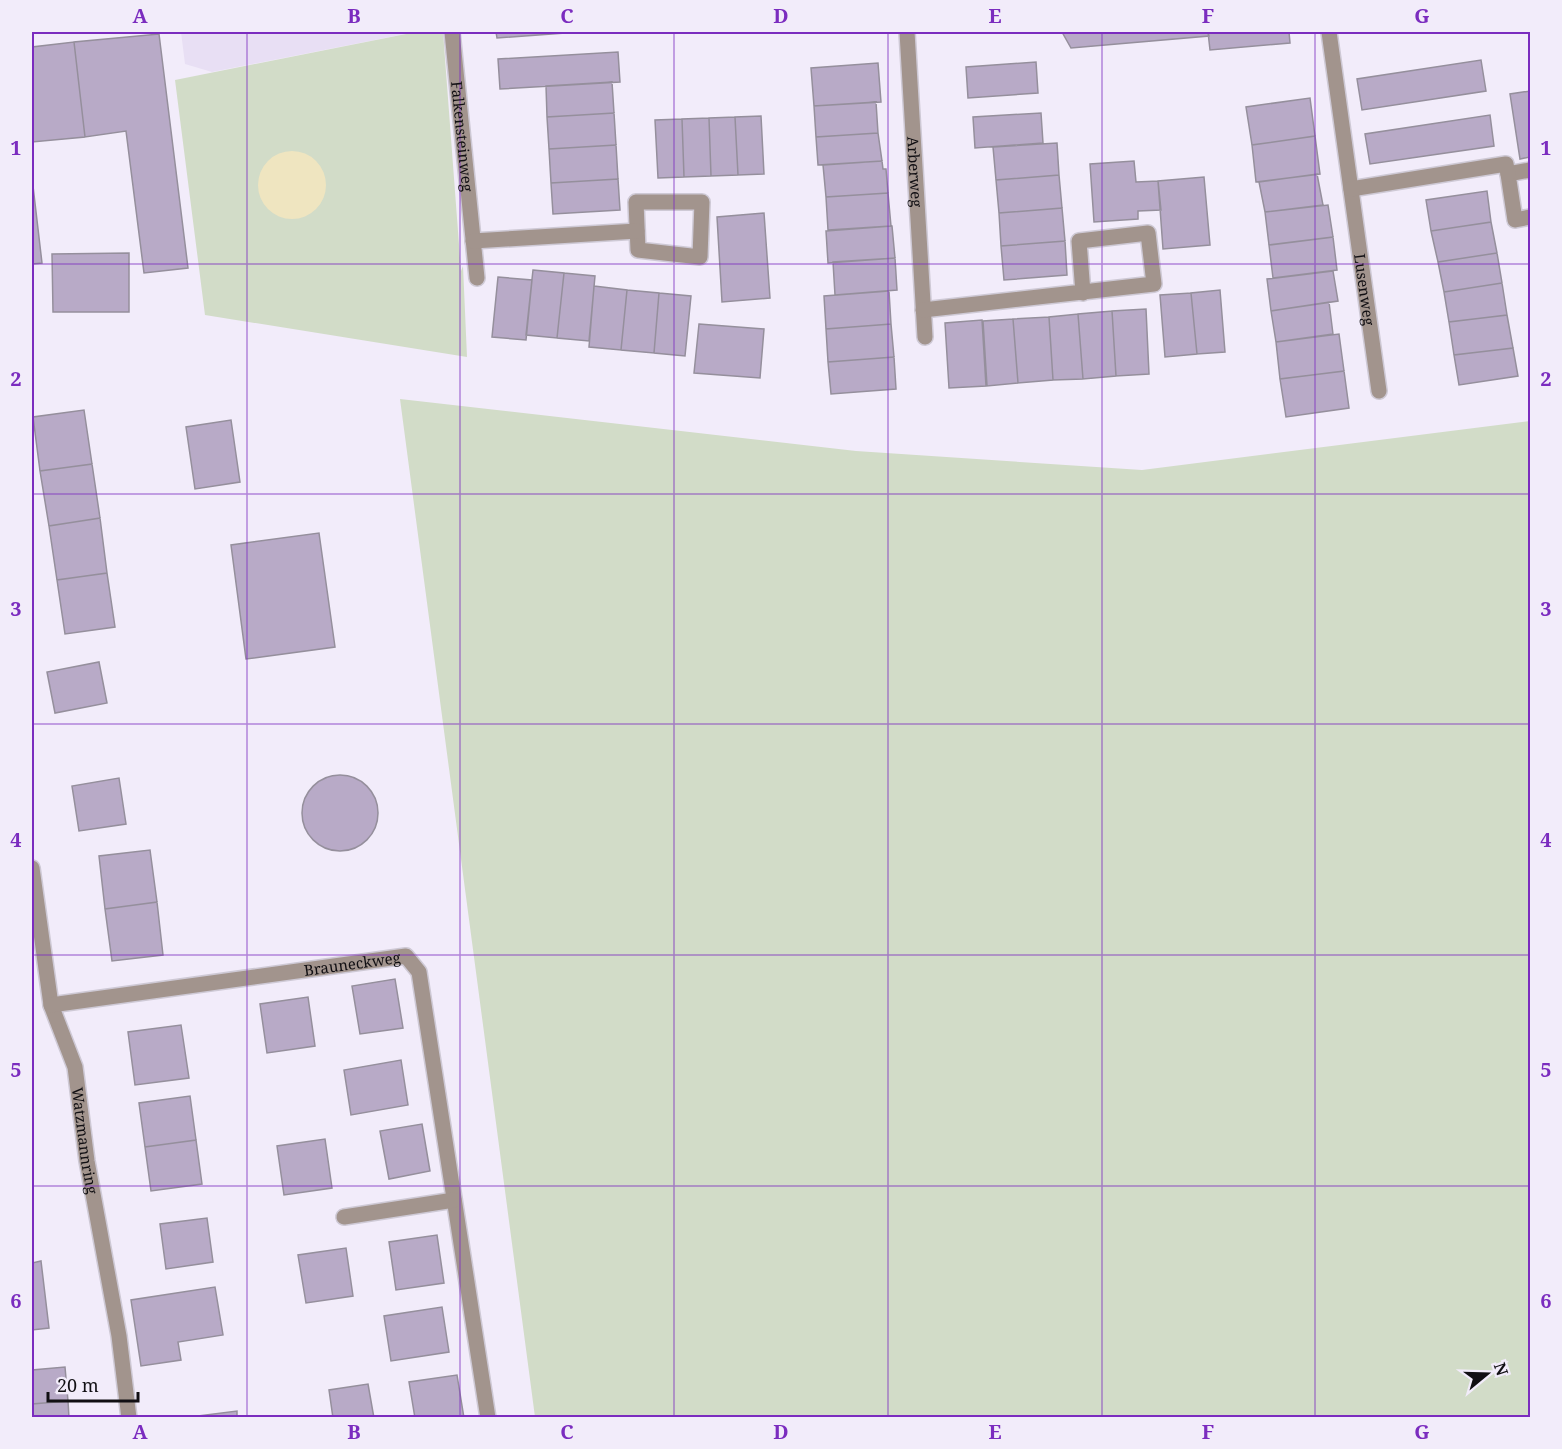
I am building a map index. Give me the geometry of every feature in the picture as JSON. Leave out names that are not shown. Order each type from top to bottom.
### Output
[{"type":"street","name":"Falkensteinweg","points":[[452,32],[477,278]]},
{"type":"street","name":"Arberweg","points":[[907,32],[925,337]]},
{"type":"street","name":"Lusenweg","points":[[1329,32],[1379,391]]},
{"type":"street","points":[[1351,189],[1506,164],[1515,220],[1530,217]]},
{"type":"street","points":[[1508,174],[1530,170]]},
{"type":"street","points":[[636,202],[702,202],[700,257],[638,250],[637,231],[636,202]]},
{"type":"street","points":[[473,241],[637,231]]},
{"type":"street","points":[[923,310],[1083,293],[1154,284],[1148,233],[1079,241],[1083,293]]},
{"type":"street","name":"Watzmannring","points":[[32,868],[51,1005],[75,1067],[87,1161],[119,1336],[129,1418]]},
{"type":"street","name":"Brauneckweg","points":[[51,1005],[406,956],[419,972],[488,1418]]},
{"type":"street","points":[[344,1217],[454,1200]]},
{"type":"shaded area","points":[[181,32],[410,33],[212,72],[185,64]]},
{"type":"green space","points":[[416,32],[443,32],[461,271],[463,266],[467,357],[205,315],[175,80]]},
{"type":"green space","points":[[400,399],[856,451],[1142,470],[1530,421],[1530,1417],[535,1417]]},
{"type":"sand","points":[[292,151],[305,154],[316,161],[323,172],[326,185],[323,198],[316,209],[305,216],[292,219],[279,216],[268,209],[261,198],[258,185],[261,172],[268,161],[279,154]]},
{"type":"building","points":[[496,32],[579,32],[497,38]]},
{"type":"building","points":[[1062,32],[1208,32],[1209,36],[1071,48]]},
{"type":"building","points":[[1208,32],[1289,32],[1290,43],[1210,50]]},
{"type":"building","points":[[159,34],[188,268],[144,273],[126,131],[85,137],[74,42]]},
{"type":"building","points":[[74,42],[85,137],[32,142],[32,47]]},
{"type":"building","points":[[618,52],[620,82],[500,89],[498,59]]},
{"type":"building","points":[[1481,60],[1486,91],[1362,110],[1357,79]]},
{"type":"building","points":[[1036,62],[1038,93],[968,98],[966,67]]},
{"type":"building","points":[[878,63],[881,102],[814,106],[811,68]]},
{"type":"building","points":[[612,82],[614,113],[547,117],[546,86]]},
{"type":"building","points":[[1530,91],[1530,157],[1520,159],[1510,94]]},
{"type":"building","points":[[1310,98],[1315,136],[1252,145],[1246,107]]},
{"type":"building","points":[[876,102],[878,133],[816,137],[814,106]]},
{"type":"building","points":[[614,113],[616,145],[549,149],[547,117]]},
{"type":"building","points":[[1041,113],[1043,143],[975,148],[973,117]]},
{"type":"building","points":[[1490,115],[1494,146],[1370,164],[1365,134]]},
{"type":"building","points":[[761,116],[764,174],[738,175],[735,117]]},
{"type":"building","points":[[735,117],[738,175],[711,176],[709,118]]},
{"type":"building","points":[[709,118],[711,176],[684,177],[682,119]]},
{"type":"building","points":[[682,119],[684,177],[658,178],[655,120]]},
{"type":"building","points":[[878,133],[882,161],[818,165],[816,137]]},
{"type":"building","points":[[1315,136],[1320,174],[1256,182],[1252,145]]},
{"type":"building","points":[[1057,143],[1059,175],[996,180],[993,147]]},
{"type":"building","points":[[616,145],[618,179],[551,183],[549,149]]},
{"type":"building","points":[[882,161],[883,169],[886,169],[888,193],[826,197],[823,165]]},
{"type":"building","points":[[1134,161],[1136,182],[1158,181],[1161,210],[1138,211],[1138,219],[1094,222],[1090,164]]},
{"type":"building","points":[[1317,174],[1323,205],[1265,212],[1259,182]]},
{"type":"building","points":[[1059,175],[1062,208],[999,213],[996,180]]},
{"type":"building","points":[[1204,177],[1210,245],[1163,249],[1158,181]]},
{"type":"building","points":[[618,179],[620,210],[553,214],[551,183]]},
{"type":"building","points":[[32,187],[42,263],[32,264]]},
{"type":"building","points":[[1487,191],[1491,222],[1431,231],[1426,200]]},
{"type":"building","points":[[888,193],[891,226],[828,230],[826,197]]},
{"type":"building","points":[[1328,205],[1333,237],[1269,245],[1265,212]]},
{"type":"building","points":[[1062,208],[1065,241],[1001,246],[999,213]]},
{"type":"building","points":[[764,213],[770,298],[722,302],[717,217]]},
{"type":"building","points":[[1491,222],[1497,253],[1438,262],[1431,231]]},
{"type":"building","points":[[892,226],[895,258],[828,263],[826,231]]},
{"type":"building","points":[[1333,237],[1337,270],[1273,278],[1269,245]]},
{"type":"building","points":[[1065,241],[1067,275],[1004,280],[1001,246]]},
{"type":"building","points":[[129,253],[129,312],[53,312],[52,254]]},
{"type":"building","points":[[1497,253],[1502,283],[1444,292],[1438,262]]},
{"type":"building","points":[[895,258],[897,290],[835,295],[833,262]]},
{"type":"building","points":[[533,270],[564,273],[557,338],[526,335]]},
{"type":"building","points":[[1333,271],[1338,301],[1271,311],[1267,279]]},
{"type":"building","points":[[564,273],[595,276],[589,341],[557,338]]},
{"type":"building","points":[[498,277],[532,280],[526,340],[492,337]]},
{"type":"building","points":[[1502,283],[1507,315],[1449,322],[1444,292]]},
{"type":"building","points":[[594,286],[627,290],[621,350],[589,347]]},
{"type":"building","points":[[627,290],[659,293],[654,353],[621,350]]},
{"type":"building","points":[[1220,290],[1225,352],[1197,354],[1191,293]]},
{"type":"building","points":[[889,291],[891,324],[826,329],[824,296]]},
{"type":"building","points":[[659,293],[691,296],[685,356],[654,353]]},
{"type":"building","points":[[1191,293],[1197,354],[1165,357],[1160,295]]},
{"type":"building","points":[[1329,302],[1333,334],[1276,342],[1271,311]]},
{"type":"building","points":[[1146,309],[1149,374],[1116,376],[1112,311]]},
{"type":"building","points":[[1112,311],[1116,376],[1083,379],[1078,314]]},
{"type":"building","points":[[1078,314],[1083,379],[1053,380],[1049,317]]},
{"type":"building","points":[[1507,315],[1513,348],[1454,355],[1449,322]]},
{"type":"building","points":[[1049,317],[1053,380],[1018,383],[1013,319]]},
{"type":"building","points":[[1013,319],[1018,383],[987,386],[983,321]]},
{"type":"building","points":[[982,320],[986,386],[949,388],[945,323]]},
{"type":"building","points":[[699,324],[764,329],[760,378],[694,373]]},
{"type":"building","points":[[891,324],[894,357],[828,362],[826,329]]},
{"type":"building","points":[[1339,334],[1344,371],[1280,379],[1276,342]]},
{"type":"building","points":[[1513,348],[1518,376],[1459,385],[1454,355]]},
{"type":"building","points":[[894,357],[896,389],[831,394],[828,362]]},
{"type":"building","points":[[1344,371],[1349,408],[1286,417],[1280,379]]},
{"type":"building","points":[[84,410],[92,464],[40,471],[33,417]]},
{"type":"building","points":[[231,420],[240,482],[195,489],[186,427]]},
{"type":"building","points":[[92,464],[100,518],[49,526],[40,471]]},
{"type":"building","points":[[100,518],[107,573],[57,580],[49,526]]},
{"type":"building","points":[[319,533],[335,647],[246,659],[231,545]]},
{"type":"building","points":[[107,573],[115,627],[65,634],[57,580]]},
{"type":"building","points":[[99,662],[107,703],[55,713],[47,672]]},
{"type":"building","points":[[340,775],[355,778],[367,786],[375,798],[378,813],[375,828],[367,840],[355,848],[340,851],[325,848],[313,840],[305,828],[302,813],[305,798],[313,786],[325,778]]},
{"type":"building","points":[[119,778],[126,824],[79,831],[72,786]]},
{"type":"building","points":[[150,850],[157,902],[105,909],[99,856]]},
{"type":"building","points":[[157,902],[163,955],[112,961],[105,909]]},
{"type":"building","points":[[395,979],[403,1028],[360,1034],[352,986]]},
{"type":"building","points":[[308,997],[315,1046],[267,1053],[260,1004]]},
{"type":"building","points":[[181,1025],[189,1078],[135,1085],[128,1032]]},
{"type":"building","points":[[401,1060],[408,1105],[351,1115],[344,1070]]},
{"type":"building","points":[[190,1096],[196,1140],[145,1147],[139,1103]]},
{"type":"building","points":[[422,1124],[430,1171],[389,1179],[380,1131]]},
{"type":"building","points":[[325,1139],[332,1188],[284,1195],[277,1146]]},
{"type":"building","points":[[196,1140],[202,1184],[151,1191],[145,1147]]},
{"type":"building","points":[[207,1218],[213,1262],[166,1269],[160,1224]]},
{"type":"building","points":[[437,1235],[444,1283],[396,1290],[389,1242]]},
{"type":"building","points":[[346,1248],[353,1296],[306,1303],[298,1255]]},
{"type":"building","points":[[41,1261],[49,1328],[32,1330],[32,1263]]},
{"type":"building","points":[[215,1287],[223,1335],[178,1342],[181,1360],[141,1366],[131,1300]]},
{"type":"building","points":[[442,1307],[449,1352],[391,1361],[384,1316]]},
{"type":"building","points":[[65,1367],[68,1401],[32,1404],[32,1370]]},
{"type":"building","points":[[457,1375],[464,1418],[415,1418],[409,1382]]},
{"type":"building","points":[[368,1384],[374,1418],[333,1418],[329,1390]]},
{"type":"building","points":[[68,1401],[69,1418],[32,1418],[32,1404]]},
{"type":"building","points":[[237,1411],[237,1418],[182,1418]]}]
